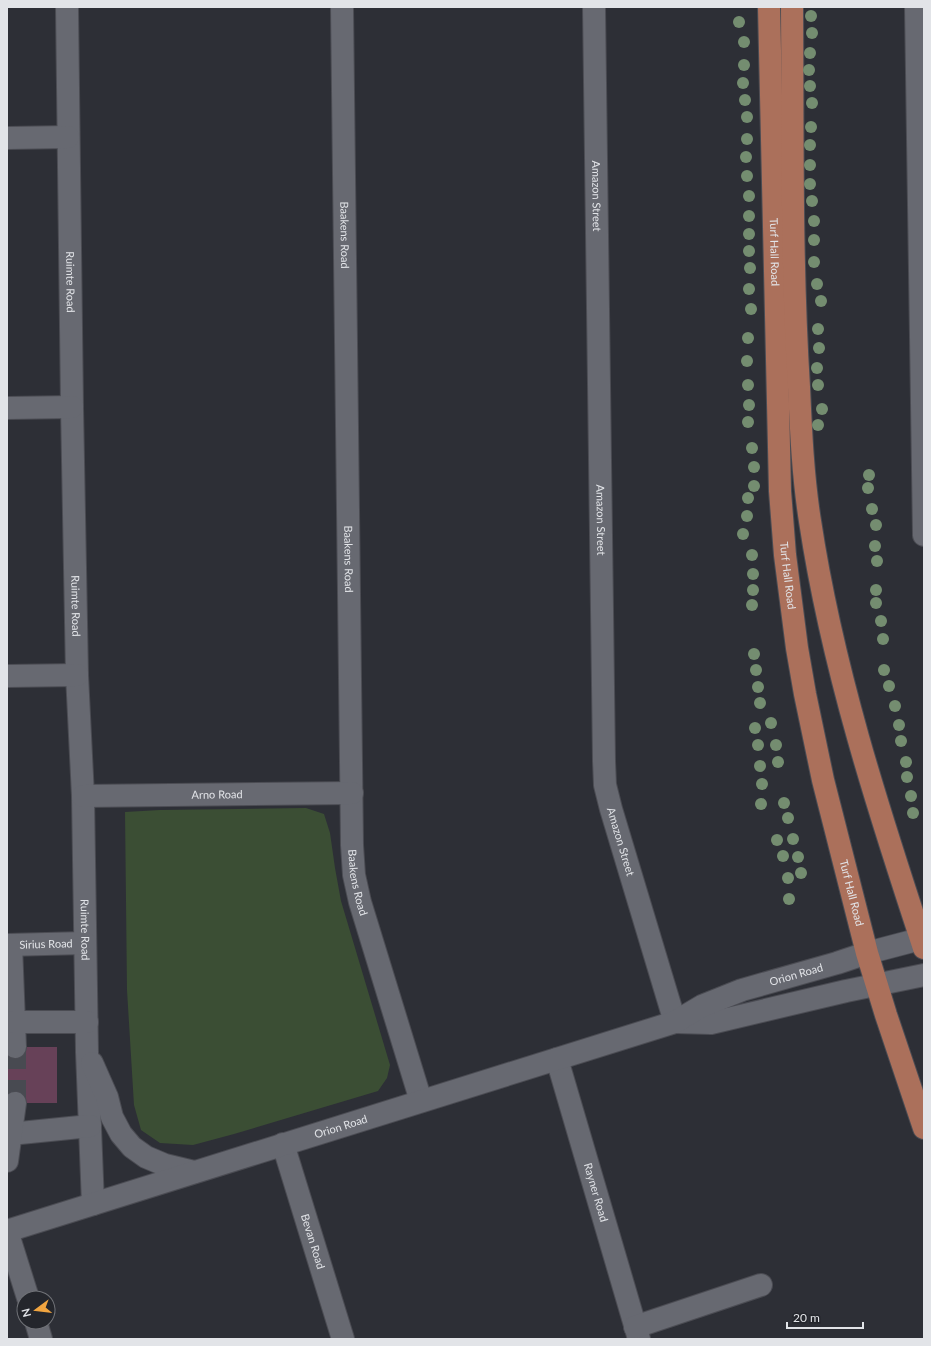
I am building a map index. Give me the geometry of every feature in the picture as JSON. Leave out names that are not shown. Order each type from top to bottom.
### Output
[{"type":"main road","name":"Turf Hall Road","points":[[769,7],[780,491],[785,555],[797,648],[823,780],[867,953],[924,1128]]},
{"type":"main road","name":"Turf Hall Road","points":[[792,7],[794,314],[804,472],[810,520],[819,576],[853,718],[877,801],[923,942]]},
{"type":"street","name":"Ruimte Road","points":[[67,7],[77,675],[83,796],[87,1052],[93,1204]]},
{"type":"street","name":"Baakens Road","points":[[342,7],[354,875],[360,902],[421,1101]]},
{"type":"street","name":"Amazon Street","points":[[594,7],[605,785],[613,816],[676,1022]]},
{"type":"street","points":[[916,7],[924,534]]},
{"type":"street","points":[[7,138],[68,137]]},
{"type":"street","points":[[7,408],[72,407]]},
{"type":"street","points":[[7,676],[77,675]]},
{"type":"street","name":"Arno Road","points":[[83,796],[352,793]]},
{"type":"street","name":"Orion Road","points":[[7,1231],[676,1022],[702,1006],[742,990],[838,963],[867,953],[923,942]]},
{"type":"street","name":"Sirius Road","points":[[9,945],[85,943]]},
{"type":"street","points":[[9,945],[15,1046]]},
{"type":"street","name":"Orion Road","points":[[676,1022],[711,1023],[846,991],[924,975]]},
{"type":"street","points":[[13,1022],[87,1022]]},
{"type":"street","points":[[87,1052],[107,1097],[112,1117],[121,1134],[132,1147],[146,1157],[165,1165],[195,1172]]},
{"type":"street","name":"Rayner Road","points":[[557,1059],[637,1333],[761,1285]]},
{"type":"street","points":[[7,1161],[15,1103]]},
{"type":"street","points":[[10,1134],[90,1126]]},
{"type":"street","name":"Bevan Road","points":[[283,1144],[343,1339]]},
{"type":"street","points":[[7,1231],[25,1290]]},
{"type":"green space","points":[[306,808],[324,814],[330,833],[341,901],[390,1065],[387,1078],[378,1091],[234,1134],[193,1145],[160,1143],[141,1130],[134,1105],[127,990],[125,812],[160,810]]},
{"type":"building","points":[[7,1047],[57,1047],[57,1103],[7,1103]]},
{"type":"tunnel","points":[[15,1047],[15,1103]]}]
